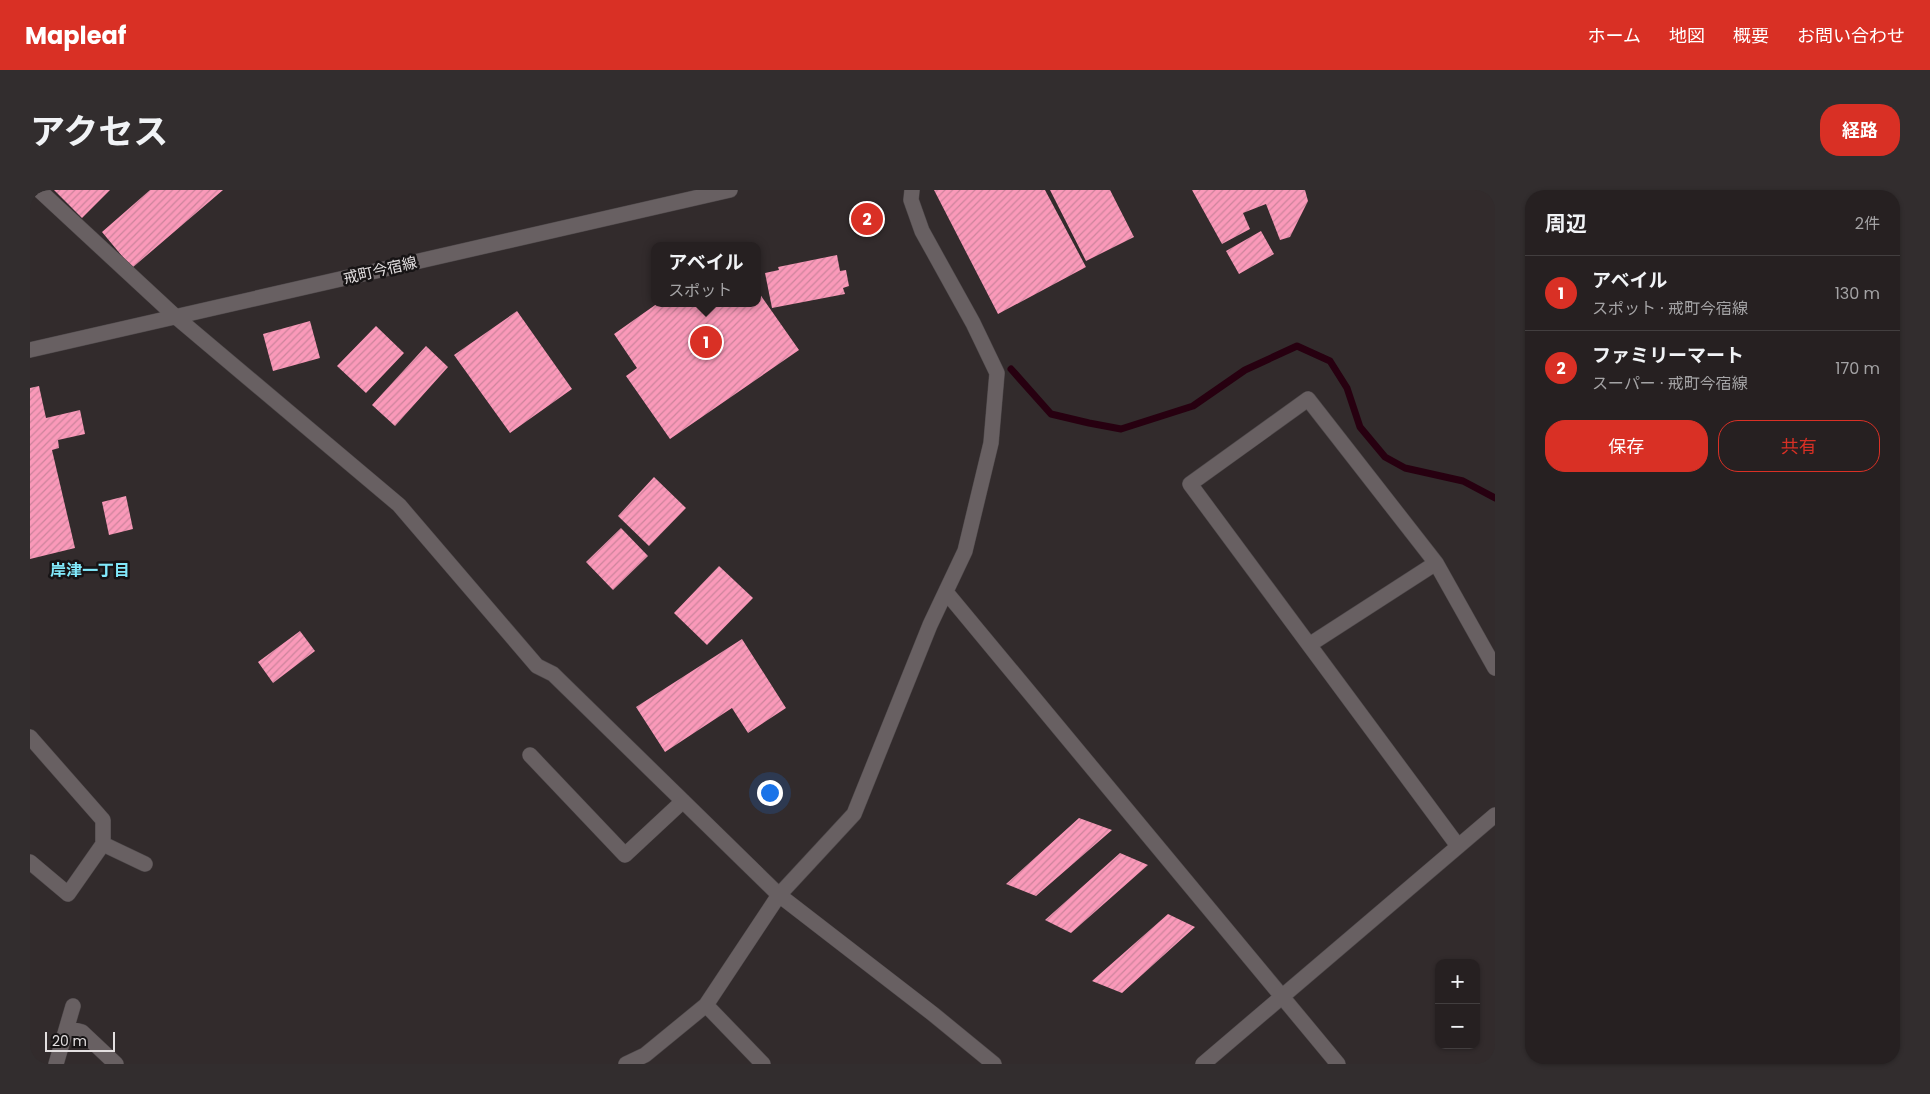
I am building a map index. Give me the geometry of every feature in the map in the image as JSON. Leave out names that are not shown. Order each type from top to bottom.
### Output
[{"type":"street","points":[[39,190],[176,317],[400,505],[537,666],[553,674],[779,895],[934,1014],[994,1064]]},
{"type":"street","name":"戒町今宿線","points":[[30,350],[730,190]]},
{"type":"street","points":[[626,1064],[645,1056],[706,1005],[779,895],[854,814],[930,625],[966,551],[991,444],[997,373],[973,323],[922,231],[911,200],[912,190]]},
{"type":"street","points":[[1458,846],[1190,484],[1308,400],[1436,563],[1495,668]]},
{"type":"street","points":[[1309,645],[1436,563]]},
{"type":"street","points":[[946,592],[1338,1064]]},
{"type":"street","points":[[30,737],[103,820],[103,844],[68,894],[30,862]]},
{"type":"street","points":[[530,755],[625,855],[683,801]]},
{"type":"street","points":[[1203,1064],[1495,815]]},
{"type":"street","points":[[103,844],[145,864]]},
{"type":"street","points":[[706,1005],[763,1064]]},
{"type":"street","points":[[56,1064],[73,1006]]},
{"type":"street","points":[[67,1028],[82,1032],[116,1064]]},
{"type":"building","points":[[54,190],[110,190],[82,218]]},
{"type":"building","points":[[150,190],[223,190],[132,268],[102,232]]},
{"type":"building","points":[[934,190],[1045,190],[1086,267],[998,314]]},
{"type":"building","points":[[1050,190],[1110,190],[1134,237],[1086,261]]},
{"type":"building","points":[[1192,190],[1305,190],[1308,201],[1290,237],[1280,240],[1266,204],[1243,213],[1250,229],[1222,244]]},
{"type":"building","points":[[1261,231],[1274,254],[1239,274],[1226,251]]},
{"type":"building","points":[[837,255],[840,271],[846,270],[849,286],[843,288],[845,294],[772,308],[765,273],[779,270],[778,267]]},
{"type":"building","points":[[761,296],[799,350],[670,439],[626,376],[637,368],[614,334],[652,307],[761,307]]},
{"type":"building","points":[[517,311],[572,389],[510,433],[454,355]]},
{"type":"building","points":[[310,321],[320,358],[273,371],[263,334]]},
{"type":"building","points":[[376,326],[404,353],[366,393],[337,366]]},
{"type":"building","points":[[426,346],[448,367],[395,426],[372,405]]},
{"type":"building","points":[[39,386],[46,418],[80,410],[85,434],[58,440],[59,448],[52,450],[75,548],[30,559],[30,388]]},
{"type":"building","points":[[654,477],[686,508],[649,546],[618,516]]},
{"type":"building","points":[[126,496],[133,529],[109,535],[102,502]]},
{"type":"building","points":[[621,528],[648,556],[613,590],[586,562]]},
{"type":"building","points":[[719,566],[753,598],[707,645],[674,613]]},
{"type":"building","points":[[300,631],[315,651],[273,683],[258,662]]},
{"type":"building","points":[[742,639],[786,708],[748,733],[732,708],[665,752],[636,707]]},
{"type":"building","points":[[1079,818],[1112,830],[1036,896],[1006,884]]},
{"type":"building","points":[[1120,853],[1148,865],[1071,933],[1045,920]]},
{"type":"building","points":[[1168,914],[1195,927],[1122,993],[1092,981]]},
{"type":"waterway","points":[[1011,369],[1051,414],[1121,429],[1193,406],[1245,370],[1297,346],[1330,361],[1347,388],[1360,427],[1385,457],[1405,468],[1463,481],[1495,498]]},
{"type":"place","name":"ファミリーマート","points":[[867,219]]},
{"type":"place","name":"アベイル","points":[[706,342]]},
{"type":"district","name":"岸津一丁目","points":[[90,570]]}]
